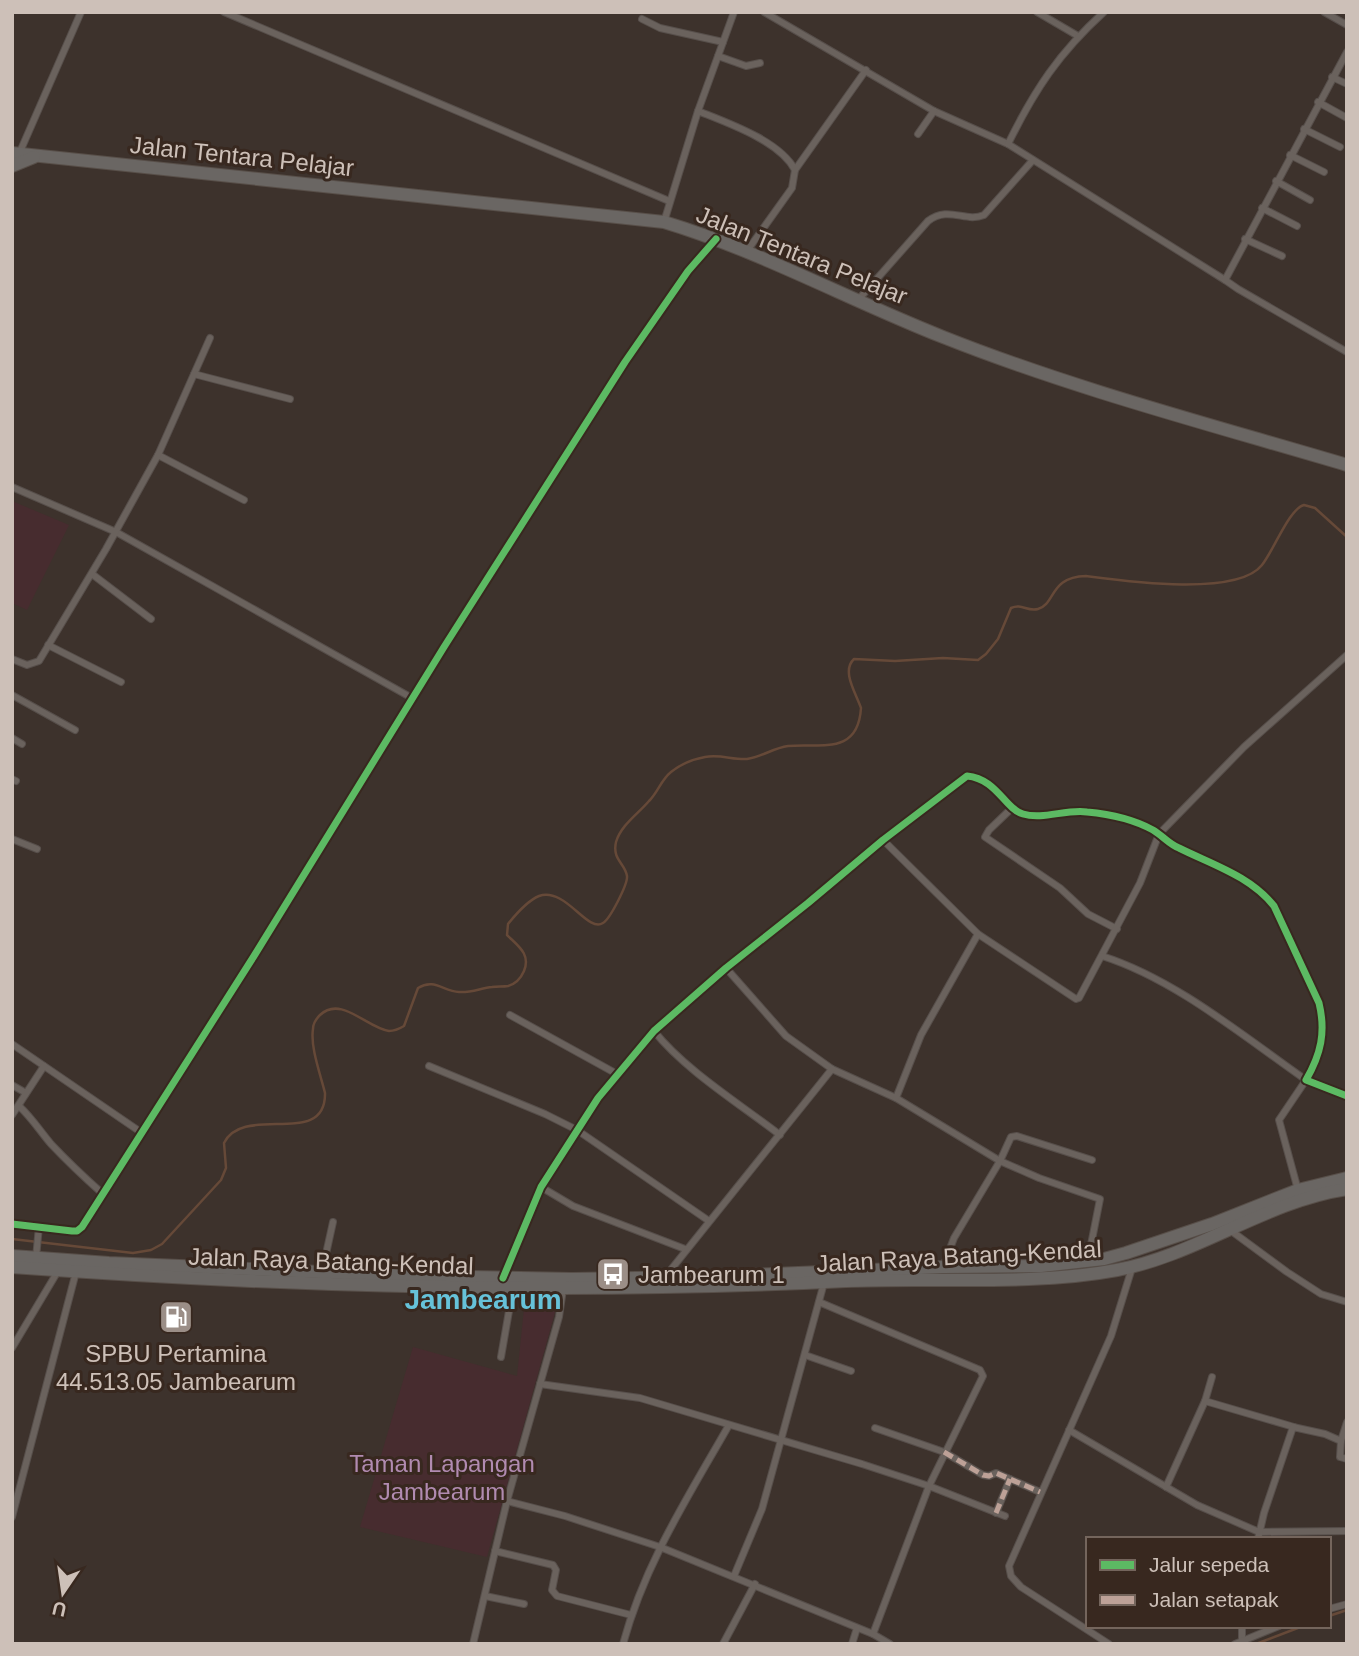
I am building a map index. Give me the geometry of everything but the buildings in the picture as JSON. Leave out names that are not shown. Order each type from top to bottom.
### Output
[{"type":"highway","name":"Jalan Tentara Pelajar","points":[[14,158],[35,157],[121,164],[664,222],[746,251],[943,337],[1132,401],[1347,465]]},
{"type":"highway","name":"Jalan Raya Batang-Kendal","points":[[12,1267],[414,1287],[564,1289],[701,1288],[943,1267],[1041,1266],[1088,1261],[1126,1253],[1212,1224],[1298,1190],[1347,1178]]},
{"type":"highway","name":"Jalan Raya Batang-Kendal","points":[[12,1256],[37,1252],[323,1272],[503,1278],[793,1279],[824,1283],[1042,1277],[1105,1272],[1132,1266],[1230,1230],[1275,1209],[1347,1189]]},
{"type":"street","points":[[14,158],[81,12]]},
{"type":"street","points":[[224,12],[669,201]]},
{"type":"street","points":[[664,222],[698,111],[734,12]]},
{"type":"street","points":[[764,12],[934,110],[1008,144],[1238,289],[1347,352]]},
{"type":"street","points":[[1037,12],[1077,36]]},
{"type":"street","points":[[1008,144],[1049,71],[1077,36],[1104,12]]},
{"type":"street","points":[[1324,12],[1347,25]]},
{"type":"street","points":[[642,19],[660,27],[723,43]]},
{"type":"street","points":[[1225,280],[1347,52]]},
{"type":"street","points":[[718,56],[746,66],[760,63]]},
{"type":"street","points":[[746,251],[792,188],[795,170],[866,70]]},
{"type":"street","points":[[1332,76],[1347,85]]},
{"type":"street","points":[[1318,102],[1347,118]]},
{"type":"street","points":[[918,134],[934,110]]},
{"type":"street","points":[[698,111],[782,152],[795,170]]},
{"type":"street","points":[[1304,129],[1340,148]]},
{"type":"street","points":[[1290,155],[1324,172]]},
{"type":"street","points":[[859,299],[928,221],[943,214],[978,217],[984,215],[1033,160]]},
{"type":"street","points":[[1276,181],[1310,200]]},
{"type":"street","points":[[1262,208],[1297,226]]},
{"type":"street","points":[[12,1224],[77,1231],[254,956],[412,698],[625,362],[688,271],[716,239]]},
{"type":"street","points":[[1245,239],[1282,256]]},
{"type":"street","points":[[12,659],[27,665],[39,661],[92,574],[158,455],[210,338]]},
{"type":"street","points":[[194,374],[290,400]]},
{"type":"street","points":[[158,455],[244,500]]},
{"type":"street","points":[[12,487],[116,531],[412,698]]},
{"type":"street","points":[[92,574],[150,619]]},
{"type":"street","points":[[48,645],[121,682]]},
{"type":"street","points":[[883,840],[978,934],[1076,999],[1081,997],[1117,929],[1140,883],[1159,834],[1244,747],[1347,655]]},
{"type":"street","points":[[12,695],[75,730]]},
{"type":"street","points":[[12,738],[23,744]]},
{"type":"street","points":[[503,1278],[541,1188],[577,1130],[617,1074],[654,1031],[726,968],[883,840],[967,776],[980,779],[998,791],[1024,814],[1083,811],[1112,815],[1144,826],[1171,845],[1247,880],[1264,892],[1274,906],[1319,1003],[1322,1018],[1321,1047],[1306,1080],[1279,1120],[1298,1190]]},
{"type":"street","points":[[1013,807],[985,837],[1060,888],[1088,914],[1117,929]]},
{"type":"street","points":[[12,839],[37,849]]},
{"type":"street","points":[[896,1098],[921,1035],[978,934]]},
{"type":"street","points":[[1102,956],[1191,1000],[1306,1080],[1347,1096]]},
{"type":"street","points":[[726,968],[786,1036],[832,1069],[896,1098],[1000,1161],[1100,1199],[1088,1261]]},
{"type":"street","points":[[510,1015],[617,1074]]},
{"type":"street","points":[[654,1031],[664,1045],[683,1061],[780,1135]]},
{"type":"street","points":[[12,1044],[142,1133]]},
{"type":"street","points":[[12,1115],[44,1066]]},
{"type":"street","points":[[429,1066],[577,1130],[709,1221]]},
{"type":"street","points":[[664,1278],[832,1069]]},
{"type":"street","points":[[12,1085],[26,1093]]},
{"type":"street","points":[[19,1106],[76,1170],[103,1194]]},
{"type":"street","points":[[943,1267],[954,1238],[1013,1136],[1092,1160]]},
{"type":"street","points":[[541,1188],[573,1206],[685,1249]]},
{"type":"street","points":[[323,1272],[333,1222]]},
{"type":"street","points":[[37,1252],[38,1228]]},
{"type":"street","points":[[1230,1230],[1321,1294],[1347,1302]]},
{"type":"street","points":[[1109,1644],[1021,1587],[1009,1571],[1010,1558],[1111,1336],[1132,1266]]},
{"type":"street","points":[[12,1348],[58,1271]]},
{"type":"street","points":[[12,1517],[76,1272]]},
{"type":"street","points":[[734,1576],[762,1508],[824,1283]]},
{"type":"street","points":[[501,1357],[513,1288]]},
{"type":"street","points":[[473,1644],[507,1501],[559,1317],[564,1289]]},
{"type":"street","points":[[819,1302],[980,1370],[983,1376],[929,1486],[873,1634]]},
{"type":"street","points":[[805,1355],[851,1371]]},
{"type":"street","points":[[1166,1487],[1205,1401],[1212,1377]]},
{"type":"street","points":[[540,1384],[640,1398],[929,1486],[1005,1516]]},
{"type":"street","points":[[1205,1401],[1325,1434],[1341,1441]]},
{"type":"street","points":[[1347,1422],[1341,1441],[1340,1457],[1347,1459]]},
{"type":"street","points":[[623,1644],[650,1565],[729,1425]]},
{"type":"street","points":[[1258,1536],[1294,1427]]},
{"type":"street","points":[[875,1428],[944,1452],[984,1475],[996,1473],[1041,1492]]},
{"type":"street","points":[[1069,1430],[1197,1505],[1258,1536],[1347,1531]]},
{"type":"street","points":[[996,1513],[1010,1479]]},
{"type":"street","points":[[507,1501],[660,1546],[873,1634],[890,1644]]},
{"type":"street","points":[[495,1550],[553,1565],[556,1570],[552,1590],[557,1596],[631,1615]]},
{"type":"street","points":[[723,1644],[755,1584]]},
{"type":"street","points":[[485,1596],[524,1604]]},
{"type":"street","points":[[852,1644],[857,1628]]},
{"type":"street","points":[[1242,1628],[1242,1639]]},
{"type":"street","points":[[1235,1644],[1273,1628]]},
{"type":"green space","points":[[12,501],[69,525],[27,610],[12,603]]},
{"type":"green space","name":"Taman Lapangan Jambearum","points":[[559,1298],[487,1557],[360,1527],[413,1347],[517,1376],[525,1299]]},
{"type":"waterway","points":[[12,1239],[133,1253],[151,1250],[162,1244],[221,1180],[226,1168],[224,1143],[234,1132],[248,1126],[299,1123],[312,1119],[322,1110],[325,1093],[312,1036],[314,1023],[320,1015],[328,1010],[345,1010],[381,1029],[393,1031],[404,1026],[418,988],[424,985],[463,992],[513,984],[523,974],[526,960],[522,951],[507,935],[508,924],[530,901],[549,895],[567,903],[590,922],[603,923],[618,901],[627,880],[616,853],[618,836],[675,769],[705,757],[747,759],[788,746],[835,744],[853,734],[861,708],[849,676],[850,664],[854,659],[978,660],[998,639],[1011,608],[1018,606],[1038,609],[1048,602],[1059,586],[1074,578],[1086,576],[1152,583],[1205,584],[1249,575],[1262,565],[1287,522],[1298,508],[1304,505],[1315,508],[1347,537]]},
{"type":"waterway","points":[[1331,1615],[1347,1610]]},
{"type":"waterway","points":[[1256,1644],[1298,1628]]},
{"type":"marked path","points":[[944,1452],[983,1475],[996,1473],[1040,1492]]},
{"type":"marked path","points":[[996,1513],[1010,1479]]},
{"type":"cycle path","points":[[12,1224],[72,1231],[82,1227],[625,362],[688,271],[716,239]]},
{"type":"cycle path","points":[[503,1278],[541,1187],[598,1098],[654,1031],[726,968],[883,840],[967,776],[986,782],[1010,806],[1023,814],[1038,816],[1087,812],[1137,823],[1254,887],[1274,906],[1319,1003],[1321,1043],[1306,1080],[1347,1096]]},
{"type":"place","name":"Jambearum 1","points":[[613,1274]]},
{"type":"place","name":"SPBU Pertamina 44.513.05 Jambearum","points":[[176,1317]]},
{"type":"district","name":"Jambearum","points":[[483,1299]]}]
